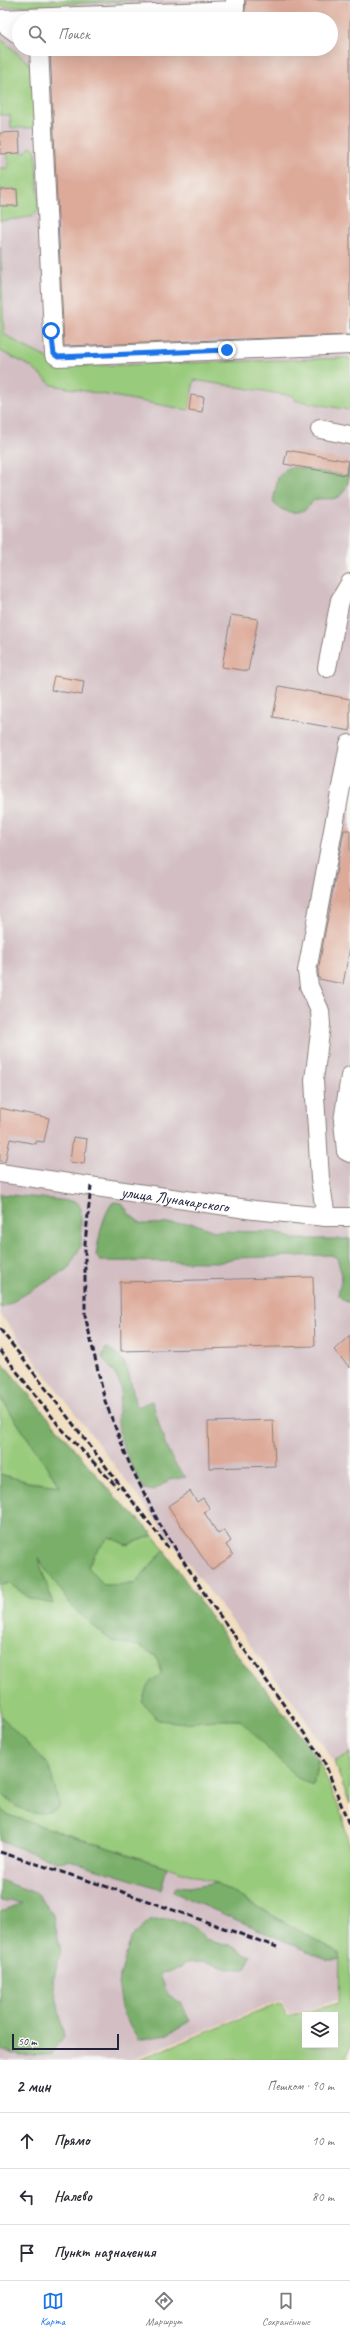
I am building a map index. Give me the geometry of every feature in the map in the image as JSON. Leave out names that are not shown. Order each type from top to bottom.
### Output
[{"type":"street","points":[[187,12],[234,10],[235,0]]},
{"type":"street","points":[[0,20],[12,19]]},
{"type":"street","points":[[0,20],[12,29]]},
{"type":"street","points":[[39,56],[54,354],[58,357],[350,345]]},
{"type":"street","points":[[320,429],[350,435]]},
{"type":"street","points":[[327,668],[340,600],[350,583]]},
{"type":"street","points":[[326,1217],[320,1179],[314,1080],[321,1025],[320,1011],[309,986],[307,971],[349,744]]},
{"type":"street","points":[[350,1076],[343,1121],[346,1151],[350,1153]]},
{"type":"street","name":"улица Луначарского","points":[[0,1173],[254,1210],[326,1217],[350,1217]]},
{"type":"shaded area","points":[[0,0],[350,0],[350,1753],[334,1762],[297,1707],[0,1314]]},
{"type":"shaded area","points":[[0,1808],[8,1815],[216,1883],[340,1954],[338,2000],[289,2015],[282,2000],[130,2060],[0,2060]]},
{"type":"green space","points":[[0,0],[146,0],[7,7],[0,5]]},
{"type":"green space","points":[[0,38],[12,48],[12,56],[21,56],[32,66],[37,123],[33,128],[11,128],[10,115],[0,115]]},
{"type":"green space","points":[[31,146],[36,150],[39,210],[31,217],[0,221],[0,206],[18,206],[17,189],[0,190],[0,168],[8,168],[7,153],[26,152]]},
{"type":"green space","points":[[0,246],[4,334],[25,347],[56,362],[87,366],[350,358],[350,410],[294,400],[294,396],[194,380],[189,410],[52,385],[30,366],[0,351]]},
{"type":"green space","points":[[350,463],[346,488],[339,497],[333,499],[317,499],[313,501],[306,509],[297,512],[288,512],[283,510],[273,502],[278,477],[287,468],[295,467],[347,476]]},
{"type":"green space","points":[[0,1194],[71,1201],[78,1203],[81,1209],[81,1246],[68,1269],[2,1308],[0,1308]]},
{"type":"green space","points":[[113,1202],[122,1203],[130,1215],[142,1224],[193,1223],[214,1231],[275,1232],[295,1239],[350,1239],[350,1303],[343,1300],[338,1295],[342,1275],[337,1258],[331,1255],[234,1258],[222,1262],[100,1261],[96,1255],[100,1234],[106,1214]]},
{"type":"green space","points":[[106,1348],[114,1352],[125,1364],[131,1381],[136,1407],[152,1401],[168,1451],[173,1461],[186,1477],[169,1480],[153,1491],[144,1489],[123,1446],[118,1417],[121,1387],[114,1373],[102,1357]]},
{"type":"green space","points":[[0,1360],[110,1491],[154,1535],[127,1545],[109,1537],[95,1553],[88,1567],[104,1585],[134,1584],[164,1550],[247,1668],[264,1687],[318,1759],[313,1786],[296,1777],[240,1720],[215,1720],[185,1723],[158,1720],[142,1702],[148,1684],[162,1673],[156,1656],[140,1646],[111,1641],[74,1609],[38,1558],[53,1604],[31,1599],[9,1583],[0,1586],[0,1474],[28,1482],[60,1486],[0,1397]]},
{"type":"green space","points":[[0,1397],[60,1486],[28,1482],[0,1474]]},
{"type":"green space","points":[[154,1535],[164,1550],[134,1584],[104,1585],[88,1567],[95,1553],[109,1537],[127,1545]]},
{"type":"green space","points":[[37,1556],[111,1641],[140,1646],[156,1656],[162,1673],[148,1684],[215,1720],[240,1720],[313,1785],[318,1759],[342,1815],[350,1850],[350,2045],[346,2060],[137,2060],[281,2003],[287,2017],[302,2013],[302,2048],[338,2048],[338,2012],[306,2012],[339,2003],[340,1954],[216,1883],[8,1815],[0,1808],[0,1791],[16,1808],[13,1730],[0,1715],[0,1586],[9,1583],[31,1599],[53,1604]]},
{"type":"green space","points":[[0,1715],[49,1766],[60,1808],[42,1813],[27,1812],[14,1804],[0,1791]]},
{"type":"green space","points":[[350,1753],[350,1804],[334,1762]]},
{"type":"green space","points":[[0,1808],[8,1815],[167,1867],[161,1889],[69,1860],[58,1862],[0,1841]]},
{"type":"green space","points":[[0,1880],[38,1894],[53,1915],[61,1951],[53,1980],[64,2036],[51,2055],[20,2056],[0,2049],[0,2006],[2,2001],[0,2001],[0,1912],[22,1903],[0,1900]]},
{"type":"green space","points":[[216,1883],[340,1954],[340,1960],[328,1960],[173,1892],[176,1887],[189,1888]]},
{"type":"green space","points":[[166,1919],[188,1924],[197,1930],[205,1939],[229,1945],[251,1956],[245,1969],[229,1969],[203,1962],[186,1963],[172,1972],[160,1973],[167,1994],[181,2002],[190,2021],[166,2035],[138,2040],[123,2013],[118,1983],[131,1937],[149,1921]]},
{"type":"building","points":[[246,0],[350,0],[350,335],[64,346],[50,56],[338,56],[338,12],[244,12]]},
{"type":"building","points":[[19,132],[20,153],[0,154],[0,133]]},
{"type":"building","points":[[17,189],[18,206],[0,206],[0,190]]},
{"type":"building","points":[[191,395],[204,397],[202,412],[189,410]]},
{"type":"building","points":[[287,450],[348,461],[346,475],[284,464]]},
{"type":"building","points":[[231,615],[258,619],[248,671],[222,667]]},
{"type":"building","points":[[54,676],[84,681],[82,695],[51,690]]},
{"type":"building","points":[[279,686],[350,699],[350,731],[273,717]]},
{"type":"building","points":[[344,830],[350,830],[350,947],[343,984],[319,979],[318,971]]},
{"type":"building","points":[[0,1108],[49,1118],[44,1142],[36,1141],[36,1144],[10,1139],[5,1162],[0,1161]]},
{"type":"building","points":[[73,1137],[87,1139],[84,1164],[70,1162]]},
{"type":"building","points":[[313,1277],[315,1346],[121,1351],[120,1282]]},
{"type":"building","points":[[350,1335],[350,1368],[334,1350]]},
{"type":"building","points":[[273,1420],[275,1466],[209,1468],[208,1422]]},
{"type":"building","points":[[190,1491],[197,1502],[203,1498],[210,1509],[204,1512],[218,1534],[224,1530],[231,1541],[226,1545],[233,1555],[211,1570],[168,1506]]},
{"type":"railway","points":[[91,1186],[85,1243],[85,1315],[105,1401],[130,1465],[159,1523],[208,1599],[324,1761],[350,1827]]},
{"type":"railway","points":[[0,1329],[170,1550]]},
{"type":"railway","points":[[0,1350],[60,1427],[118,1488]]},
{"type":"railway","points":[[0,1852],[117,1890],[277,1947]]},
{"type":"route","points":[[51,331],[52,347],[54,354],[58,357],[227,350]]}]
